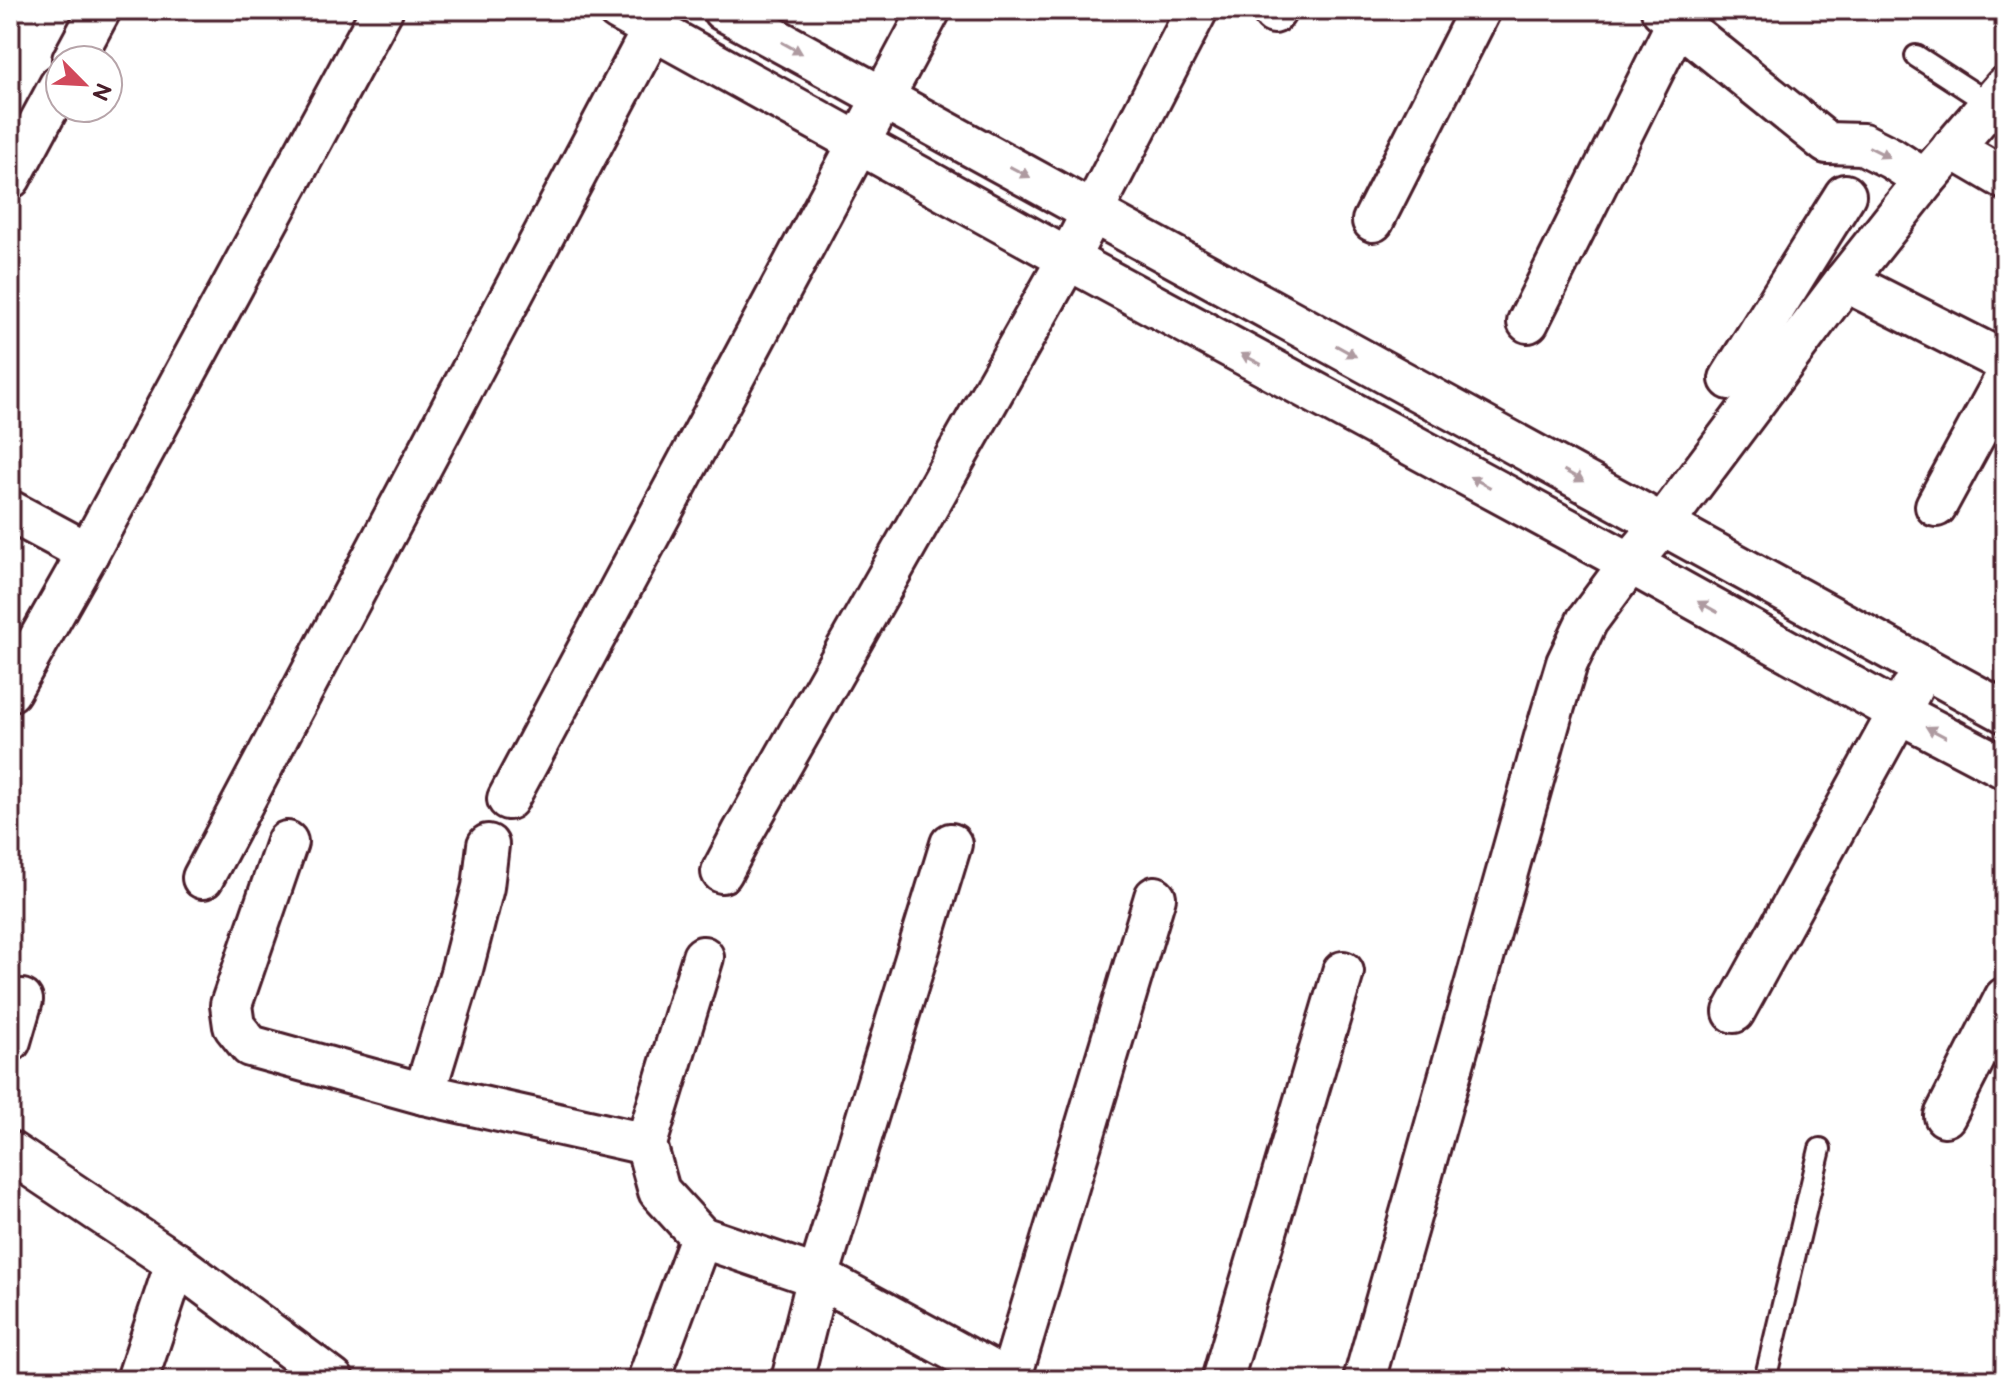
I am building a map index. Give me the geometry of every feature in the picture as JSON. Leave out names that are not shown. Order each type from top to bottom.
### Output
[{"type":"street","points":[[82,44],[100,10]]},
{"type":"street","points":[[10,691],[382,10]]},
{"type":"street","points":[[618,10],[658,20],[858,142],[1068,259],[2005,768]]},
{"type":"street","points":[[723,10],[2005,712]]},
{"type":"street","points":[[508,799],[930,10]]},
{"type":"street","points":[[722,872],[1068,259],[1197,10]]},
{"type":"street","points":[[1373,221],[1480,10]]},
{"type":"street","points":[[1528,322],[1670,16],[1827,143],[1863,144],[1925,180]]},
{"type":"street","points":[[203,878],[658,20]]},
{"type":"street","points":[[1364,1380],[1567,663],[1587,621],[1845,281],[1997,96]]},
{"type":"street","points":[[10,178],[44,115]]},
{"type":"street","points":[[1827,143],[1826,176],[1885,231]]},
{"type":"street","points":[[1952,148],[2005,179]]},
{"type":"street","points":[[1730,379],[1845,195]]},
{"type":"street","points":[[1845,281],[2005,362]]},
{"type":"street","points":[[1936,506],[2005,379]]},
{"type":"street","points":[[10,511],[88,553]]},
{"type":"street","points":[[1734,1012],[1924,666]]},
{"type":"street","points":[[287,842],[231,1005],[234,1026],[250,1046],[424,1094],[646,1144]]},
{"type":"street","points":[[792,1380],[818,1277],[951,844]]},
{"type":"street","points":[[424,1094],[465,959],[483,887],[488,845]]},
{"type":"street","points":[[703,957],[646,1144],[659,1191],[701,1237],[818,1277],[1009,1380],[1155,897]]},
{"type":"street","points":[[1222,1380],[1343,972]]},
{"type":"street","points":[[1945,1116],[2005,998]]},
{"type":"street","points":[[10,1041],[22,1000]]},
{"type":"street","points":[[10,1152],[176,1263],[333,1380]]},
{"type":"street","points":[[648,1380],[701,1237]]},
{"type":"street","points":[[137,1380],[176,1263]]},
{"type":"lane","points":[[1916,56],[1997,96]]},
{"type":"lane","points":[[1765,1380],[1820,1149]]}]
